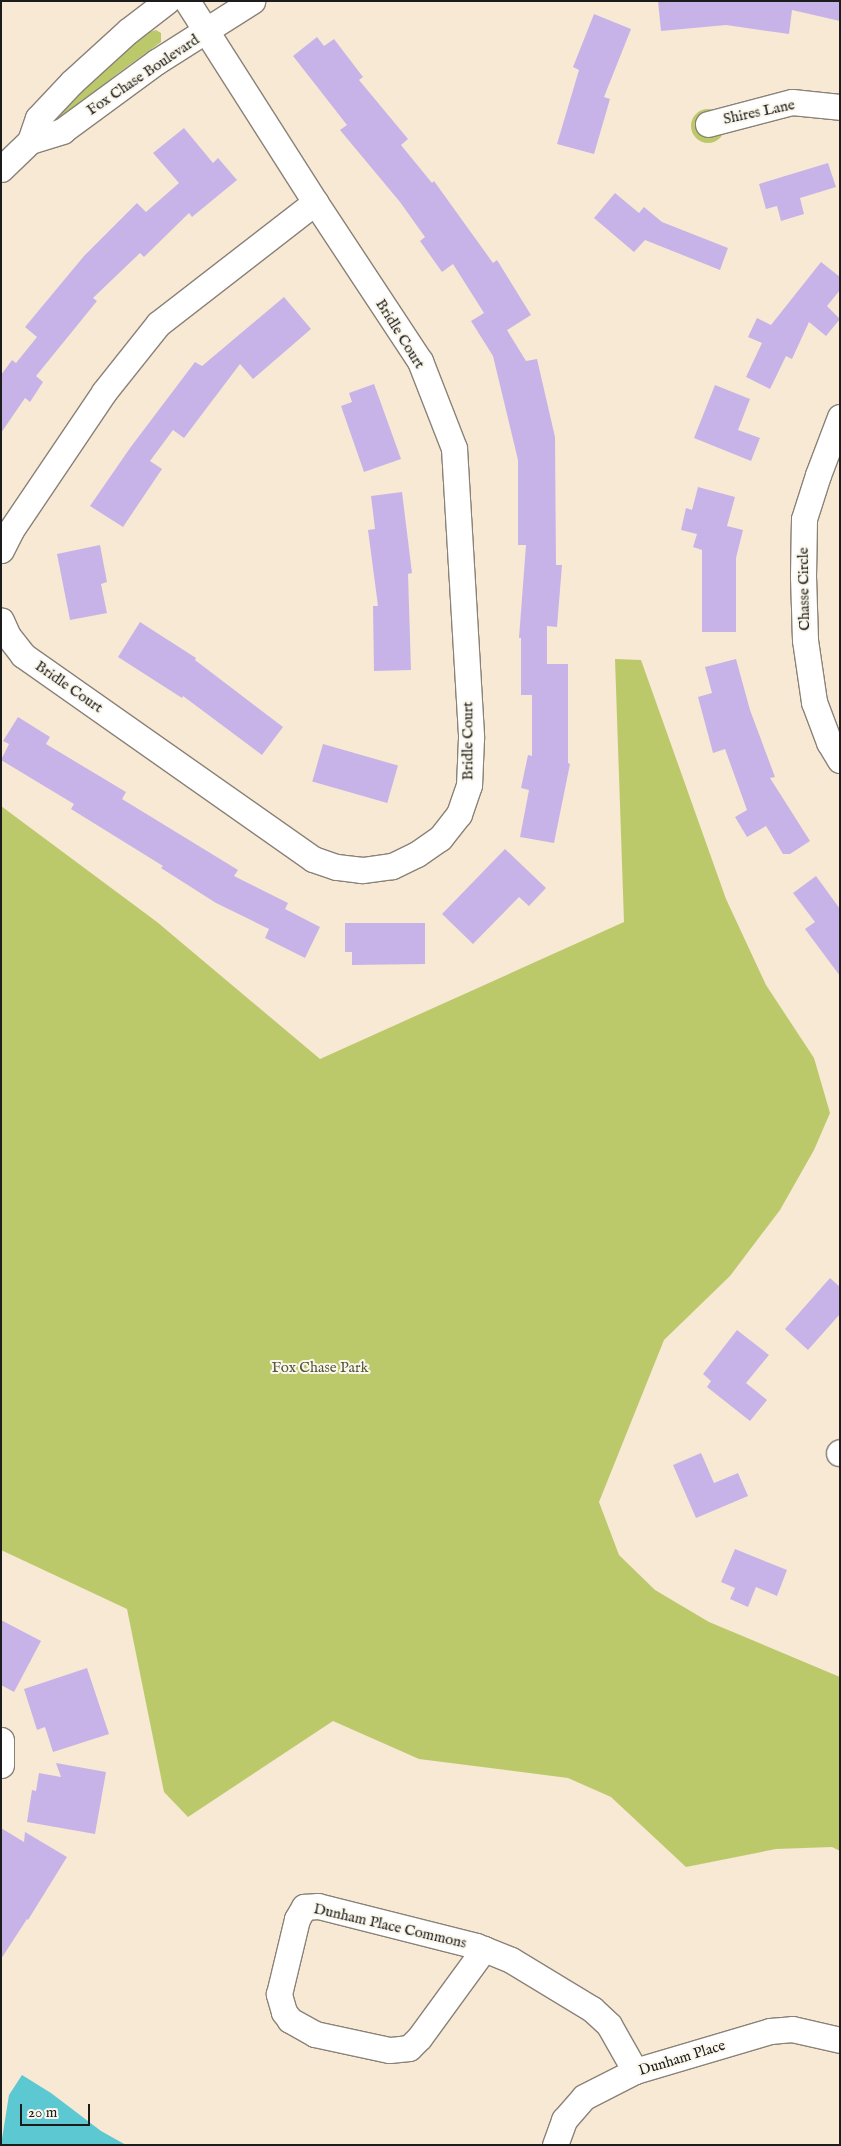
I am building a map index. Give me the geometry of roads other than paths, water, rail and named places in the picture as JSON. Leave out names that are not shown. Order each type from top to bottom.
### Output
[{"type":"street","name":"Fox Chase Boulevard","points":[[30,141],[38,118],[72,82],[128,31],[167,1]]},
{"type":"street","name":"Bridle Court","points":[[1,620],[8,636],[23,655],[313,859],[336,867],[362,870],[392,866],[417,854],[440,838],[459,814],[469,785],[471,738],[454,448],[420,361],[315,202],[187,1]]},
{"type":"street","name":"Fox Chase Boulevard","points":[[3,162],[30,141],[62,131],[156,62],[252,1]]},
{"type":"street","name":"Shires Lane","points":[[708,124],[792,102],[840,107]]},
{"type":"street","points":[[1,550],[11,530],[104,392],[158,324],[315,202]]},
{"type":"street","name":"Chasse Circle","points":[[840,417],[818,475],[804,520],[803,576],[805,640],[814,702],[829,742],[840,760]]},
{"type":"street","points":[[1,1740],[1,1765]]},
{"type":"street","name":"Dunham Place Commons","points":[[484,1949],[419,2038],[409,2048],[390,2050],[315,2034],[290,2020],[284,2012],[280,1994],[294,1928],[304,1907],[318,1906],[484,1949],[511,1960],[592,2009],[609,2025],[635,2071]]},
{"type":"street","name":"Dunham Place","points":[[555,2145],[554,2140],[564,2120],[584,2097],[635,2071],[770,2031],[792,2029],[840,2040]]},
{"type":"water","points":[[22,2075],[51,2093],[101,2131],[126,2145],[1,2145],[9,2095]]},
{"type":"park label","name":"Fox Chase Park","points":[[320,1368]]}]
